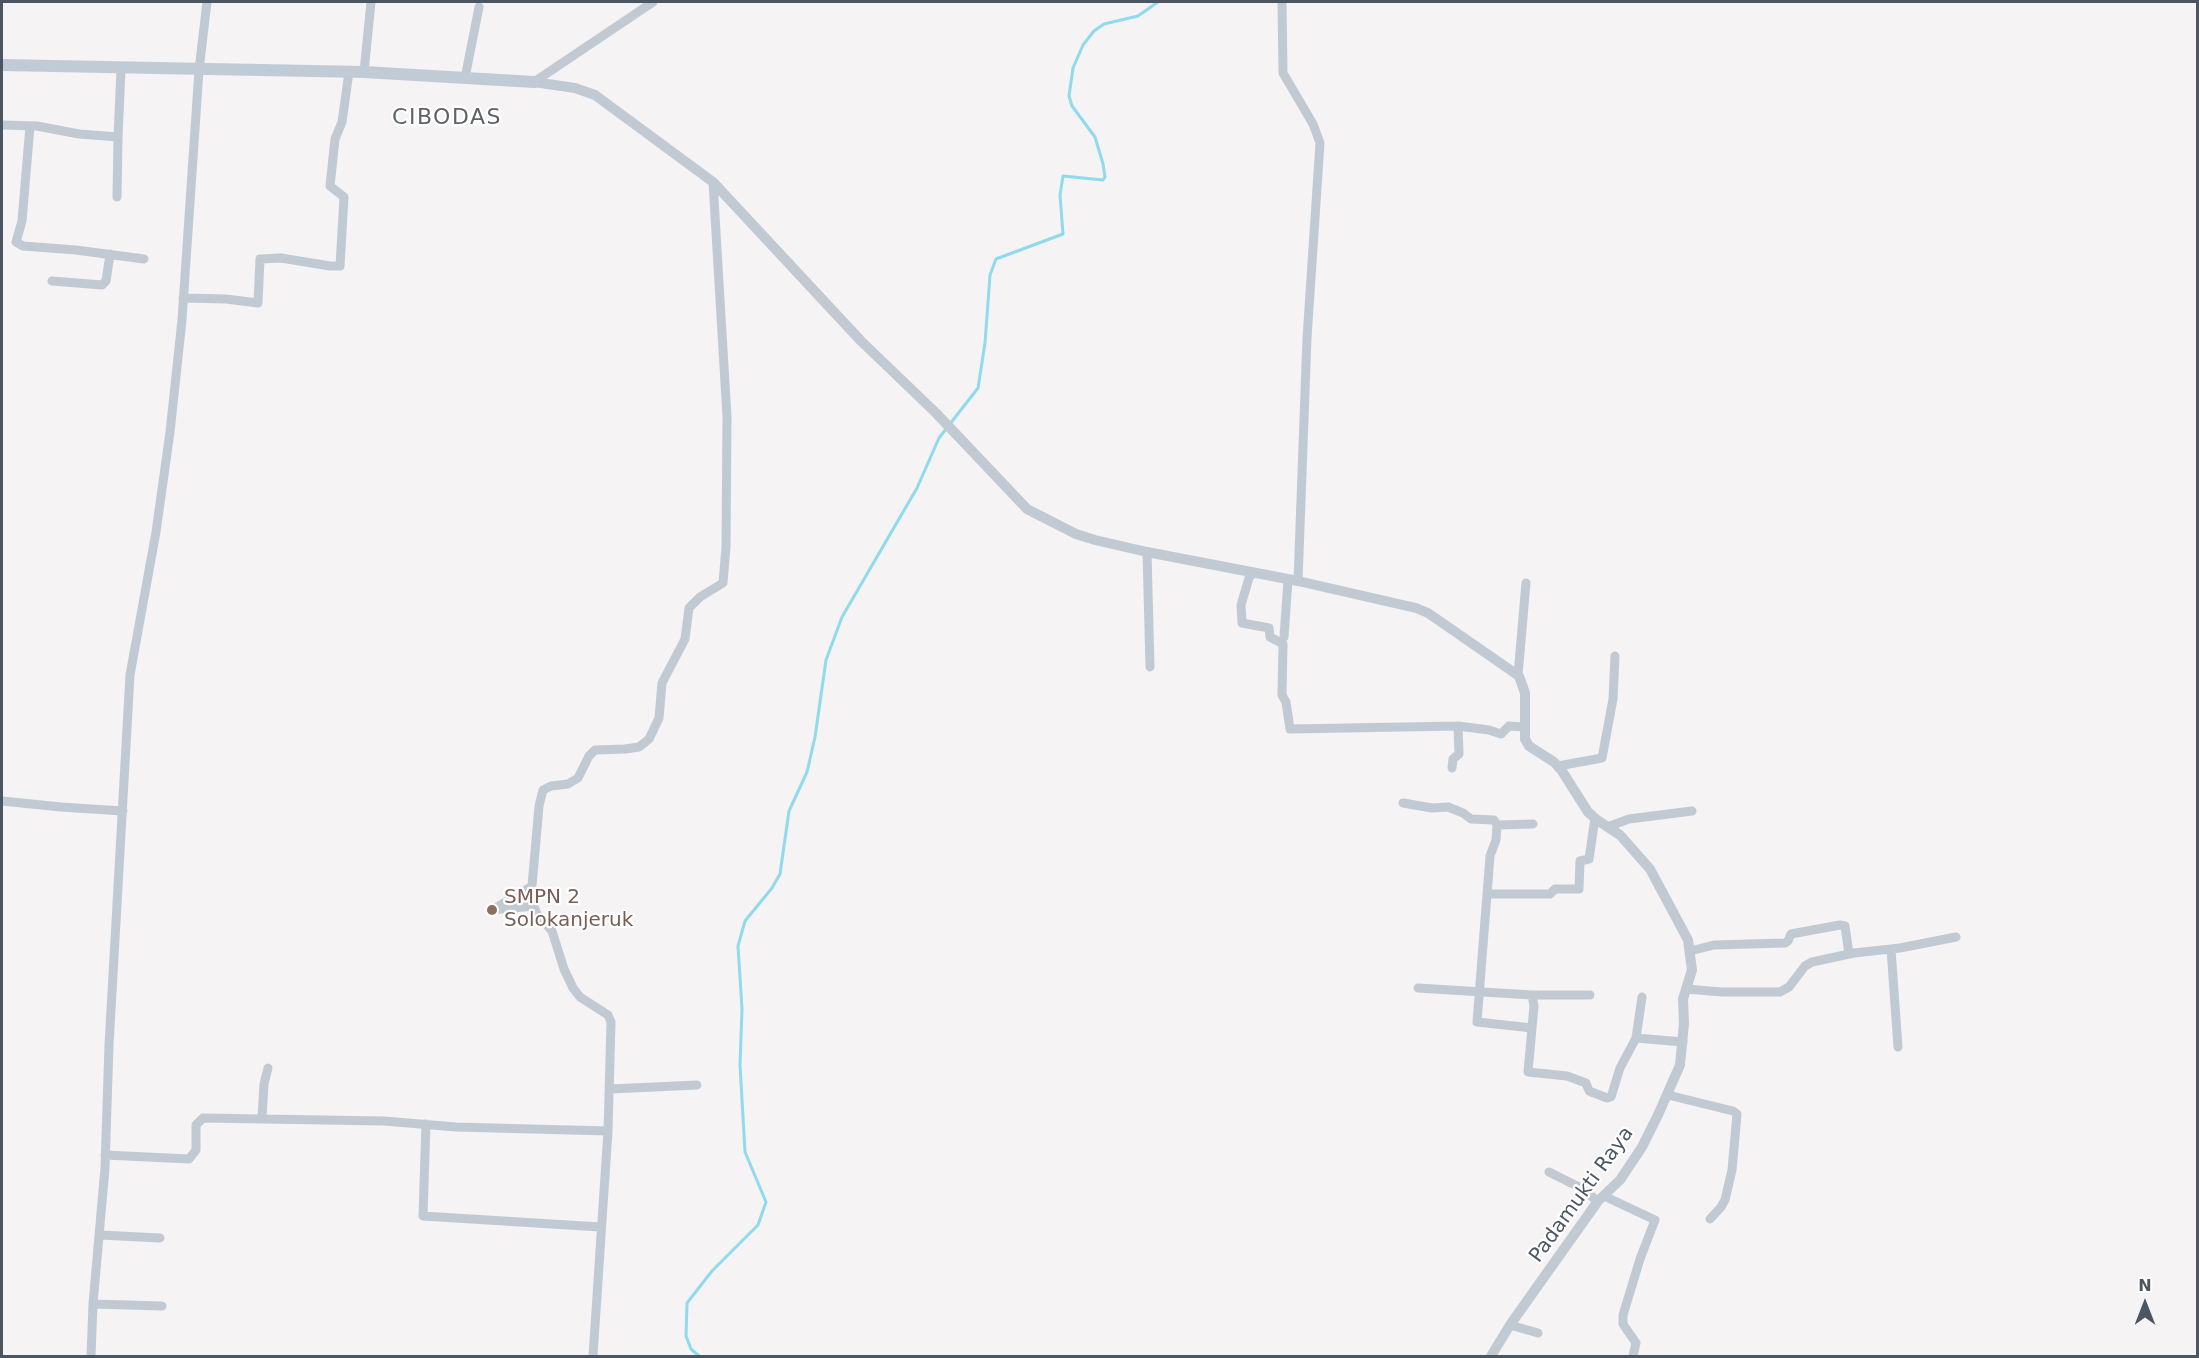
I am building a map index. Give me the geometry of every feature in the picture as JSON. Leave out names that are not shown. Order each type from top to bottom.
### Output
[{"type":"main road","points":[[2,65],[364,72],[534,82]]},
{"type":"street","points":[[92,1356],[93,1304],[105,1155],[108,1056],[130,675],[171,432],[199,70],[207,2]]},
{"type":"street","points":[[364,72],[371,2]]},
{"type":"street","points":[[534,82],[640,5],[653,2]]},
{"type":"street","points":[[1282,2],[1283,73],[1313,124],[1320,143],[1293,580],[1284,637]]},
{"type":"street","points":[[465,78],[479,7]]},
{"type":"street","points":[[117,197],[121,69]]},
{"type":"street","points":[[183,298],[226,299],[258,303],[260,259],[281,258],[340,266],[344,197],[330,186],[334,139],[342,122],[348,72]]},
{"type":"street","points":[[534,82],[588,91],[713,182],[861,341],[936,412],[1027,509],[1076,534],[1147,552],[1293,580],[1428,613],[1518,675],[1526,584]]},
{"type":"street","points":[[2,125],[30,126],[118,137]]},
{"type":"street","points":[[30,126],[22,221],[16,243],[23,246],[144,259]]},
{"type":"street","points":[[593,1356],[608,1131],[611,1022],[608,1015],[580,997],[573,988],[564,969],[552,930],[537,914],[534,906],[492,910],[532,886],[539,806],[543,790],[551,786],[568,784],[578,778],[589,756],[595,750],[639,747],[649,739],[659,718],[662,683],[685,639],[689,608],[700,597],[723,583],[727,417],[713,182]]},
{"type":"street","points":[[52,281],[102,285],[106,281],[110,254]]},
{"type":"street","points":[[1147,552],[1150,667]]},
{"type":"street","points":[[1253,573],[1249,578],[1241,605],[1242,623],[1269,628],[1270,637],[1283,644],[1282,694],[1286,702],[1289,729],[1458,726],[1489,730],[1499,734],[1509,726],[1524,727]]},
{"type":"street","points":[[1557,766],[1602,758],[1613,699],[1615,656]]},
{"type":"street","name":"Padamukti Raya","points":[[1491,1356],[1510,1325],[1601,1198],[1620,1180],[1642,1147],[1680,1065],[1683,1008],[1692,970],[1688,940],[1650,869],[1620,835],[1595,818],[1579,800],[1570,782],[1557,766],[1529,746],[1525,739],[1524,727],[1525,693],[1518,675]]},
{"type":"street","points":[[1452,768],[1453,759],[1459,754],[1458,726]]},
{"type":"street","points":[[2,801],[123,811]]},
{"type":"street","points":[[1403,803],[1432,808],[1448,807],[1472,819],[1494,820],[1497,825],[1496,840],[1491,853],[1487,894],[1478,1023],[1532,1028]]},
{"type":"street","points":[[1607,827],[1629,819],[1692,811]]},
{"type":"street","points":[[1487,894],[1550,894],[1555,888],[1579,889],[1580,861],[1589,859],[1595,818]]},
{"type":"street","points":[[1497,825],[1533,824]]},
{"type":"street","points":[[1690,951],[1714,945],[1785,943],[1791,934],[1843,925],[1849,954]]},
{"type":"street","points":[[1686,989],[1722,992],[1780,992],[1789,987],[1805,966],[1812,962],[1956,937]]},
{"type":"street","points":[[1891,949],[1898,1047]]},
{"type":"street","points":[[1418,988],[1532,995],[1590,995]]},
{"type":"street","points":[[1532,995],[1534,1006],[1528,1072],[1567,1077],[1586,1083],[1589,1091],[1608,1098],[1611,1097],[1620,1068],[1636,1038],[1642,997]]},
{"type":"street","points":[[1636,1038],[1683,1042]]},
{"type":"street","points":[[262,1118],[264,1084],[268,1068]]},
{"type":"street","points":[[610,1089],[697,1085]]},
{"type":"street","points":[[1668,1095],[1733,1111],[1737,1114],[1732,1170],[1725,1200],[1710,1219]]},
{"type":"street","points":[[105,1155],[189,1160],[196,1150],[196,1125],[203,1118],[384,1121],[608,1131]]},
{"type":"street","points":[[426,1124],[423,1216],[600,1227]]},
{"type":"street","points":[[1549,1172],[1601,1198],[1655,1220],[1623,1315],[1625,1327],[1636,1343],[1633,1356]]},
{"type":"street","points":[[99,1235],[160,1238]]},
{"type":"street","points":[[93,1304],[162,1306]]},
{"type":"street","points":[[1510,1325],[1538,1333]]},
{"type":"waterway","points":[[699,1356],[691,1349],[686,1336],[687,1303],[712,1271],[758,1225],[766,1202],[745,1152],[740,1065],[742,1009],[738,946],[745,921],[772,888],[780,874],[789,811],[807,772],[815,737],[826,660],[842,617],[917,488],[939,438],[978,388],[985,343],[990,275],[996,259],[1063,234],[1060,195],[1063,176],[1103,180],[1105,177],[1095,137],[1072,106],[1069,96],[1073,68],[1083,45],[1094,31],[1104,24],[1138,16],[1158,2]]},
{"type":"place","name":"SMPN 2 Solokanjeruk","points":[[492,910]]},
{"type":"district","name":"CIBODAS","points":[[447,118]]}]
